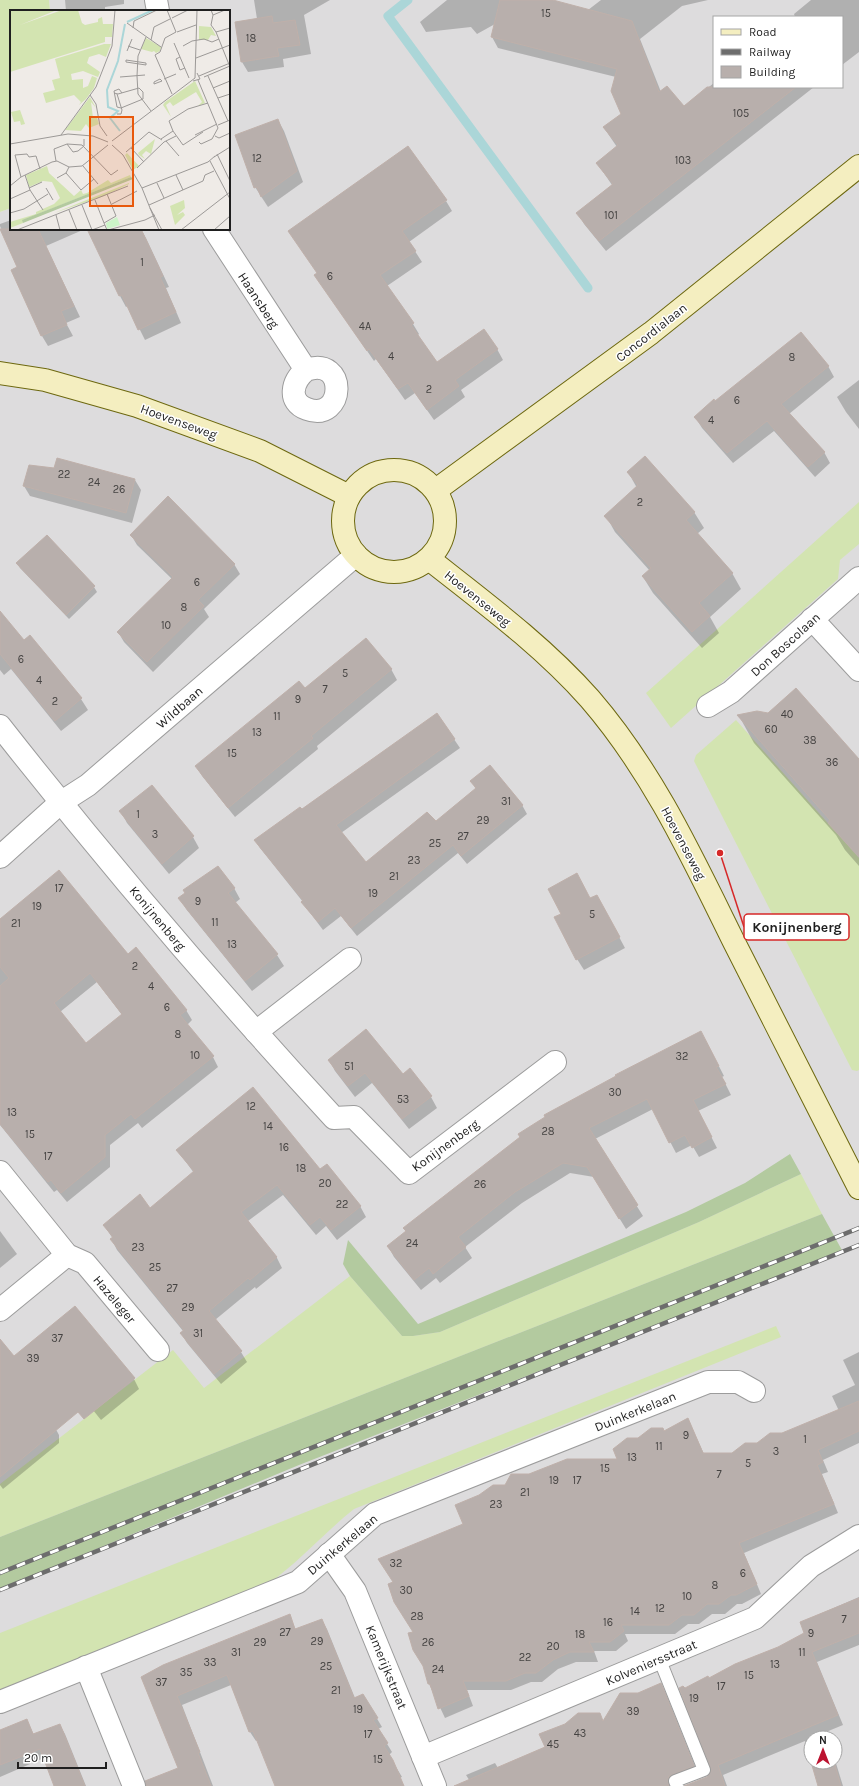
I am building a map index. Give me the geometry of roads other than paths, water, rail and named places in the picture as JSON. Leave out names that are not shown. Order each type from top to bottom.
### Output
[{"type":"main road","name":"Concordialaan","points":[[436,490],[651,333],[859,166]]},
{"type":"main road","name":"Hoevenseweg","points":[[0,373],[45,380],[152,411],[260,451],[349,496]]},
{"type":"main road","points":[[391,470],[408,471],[424,478],[436,490],[444,507],[446,525],[444,537],[438,549],[429,559],[411,570],[390,572],[371,567],[356,555],[345,537],[343,526],[344,511],[349,496],[360,483],[374,474],[391,470]]},
{"type":"main road","name":"Hoevenseweg","points":[[429,559],[543,651],[590,700],[628,746],[670,815],[696,863],[734,942],[859,1188]]},
{"type":"street","points":[[156,0],[158,10]]},
{"type":"street","name":"Haansberg","points":[[215,230],[306,370]]},
{"type":"street","name":"Wildbaan","points":[[0,857],[60,803],[88,785],[356,555]]},
{"type":"street","name":"Don Boscolaan","points":[[708,706],[731,692],[859,578]]},
{"type":"street","points":[[812,619],[859,670]]},
{"type":"street","name":"Konijnenberg","points":[[0,726],[60,803],[256,1032],[334,1118],[354,1117],[409,1173],[555,1062]]},
{"type":"street","points":[[256,1032],[350,959]]},
{"type":"street","name":"Hazeleger","points":[[0,1172],[67,1255],[85,1263],[158,1350]]},
{"type":"street","points":[[0,1310],[67,1255]]},
{"type":"street","name":"Duinkerkelaan","points":[[0,1702],[298,1582],[375,1514],[708,1382],[738,1382],[754,1391]]},
{"type":"street","name":"Kolveniersstraat","points":[[423,1757],[755,1618],[811,1566],[859,1536]]},
{"type":"street","name":"Kamerijkstraat","points":[[329,1554],[355,1591],[435,1786]]},
{"type":"street","points":[[86,1667],[134,1786]]},
{"type":"lane","points":[[659,1658],[704,1770],[675,1782],[677,1786]]},
{"type":"waterway","points":[[408,0],[388,16],[588,288]]},
{"type":"railway","points":[[0,1573],[859,1228]]},
{"type":"railway","points":[[0,1590],[859,1245]]},
{"type":"place","name":"Konijnenberg","points":[[720,853]]}]
